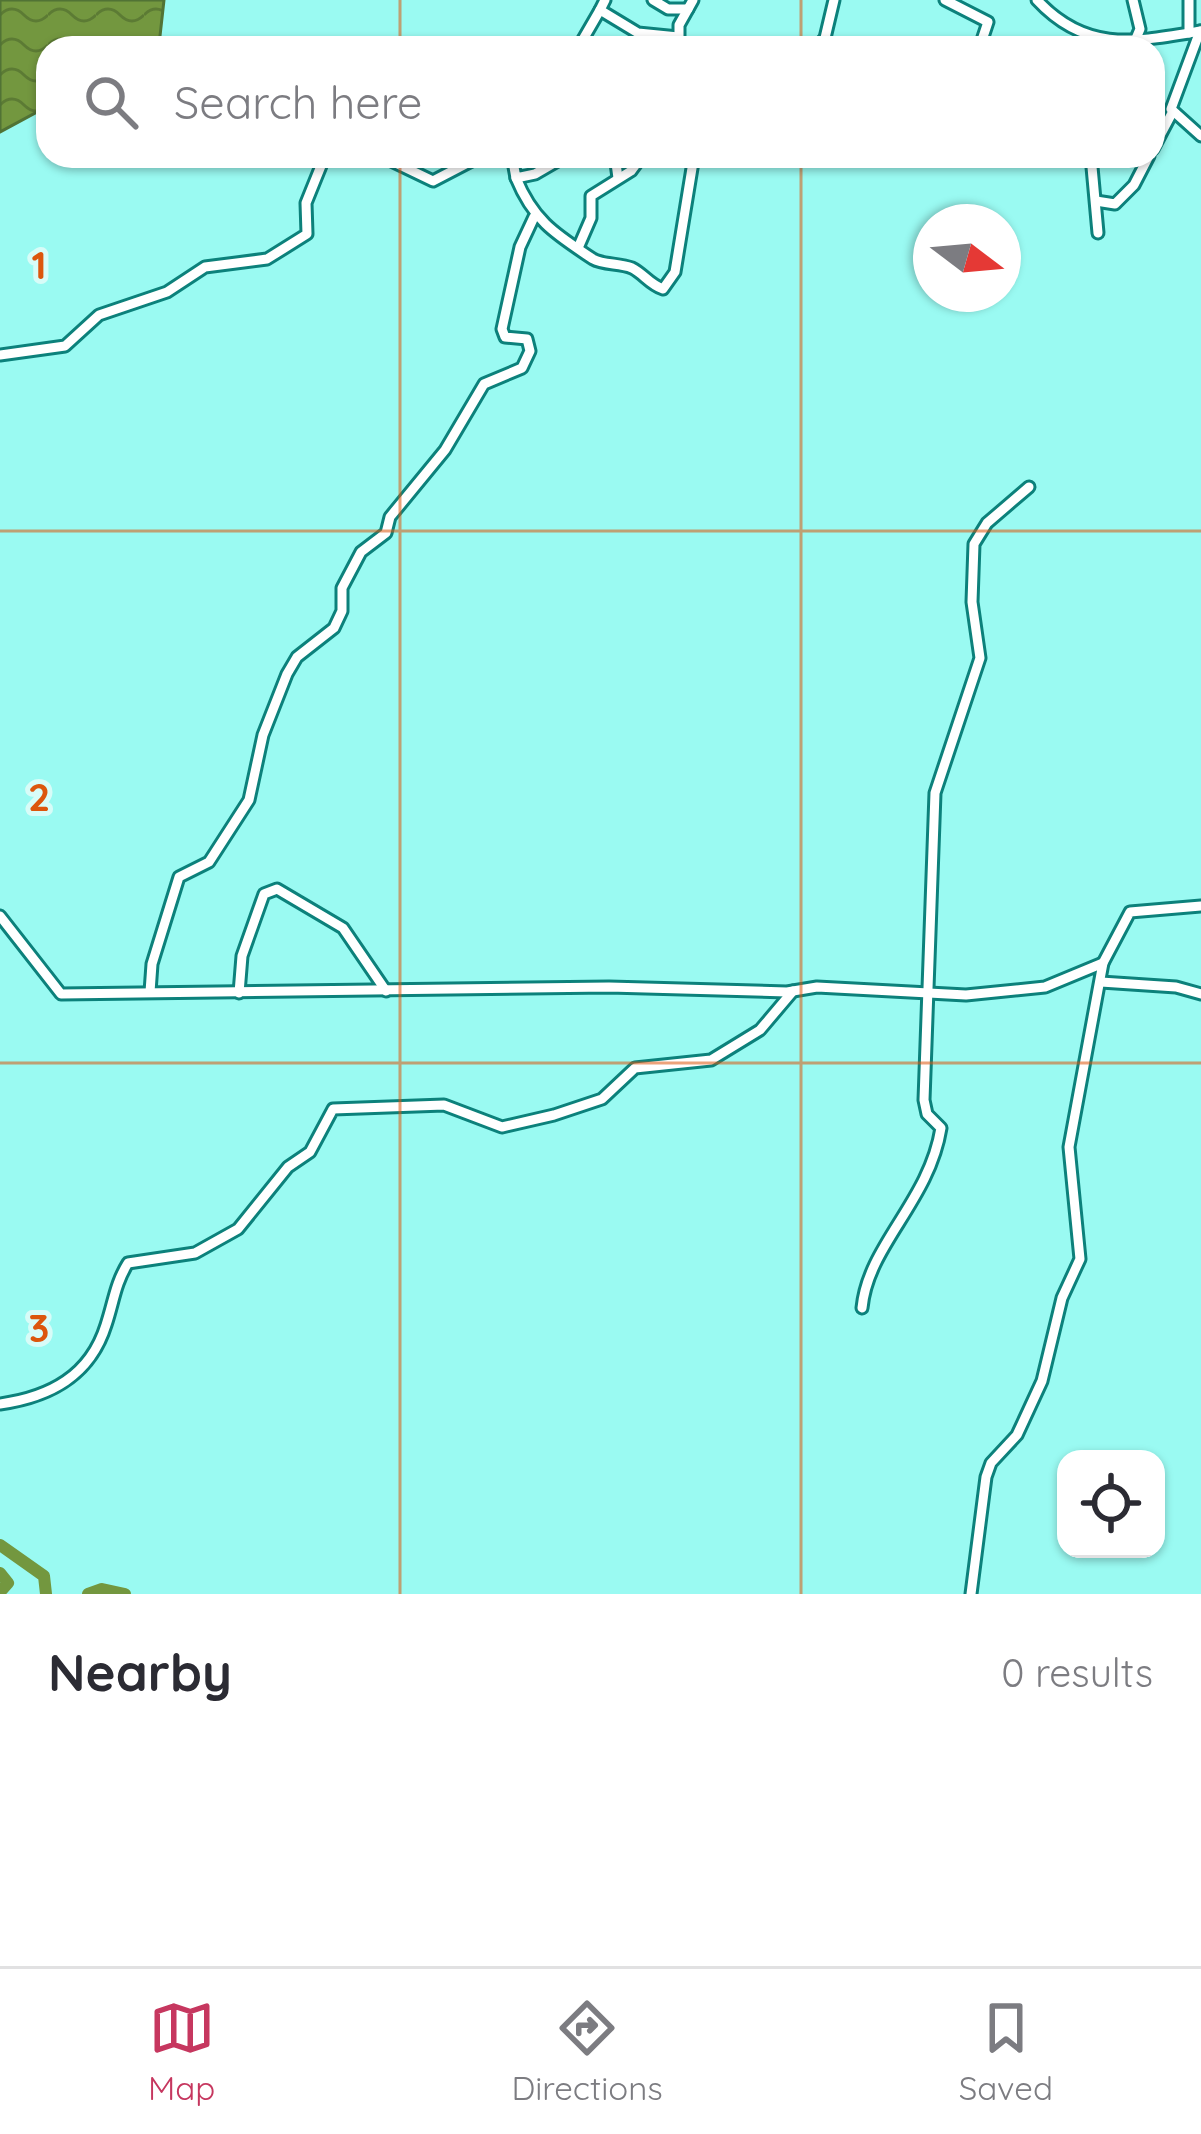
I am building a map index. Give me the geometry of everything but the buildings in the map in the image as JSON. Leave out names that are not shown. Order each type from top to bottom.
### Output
[{"type":"street","points":[[652,0],[668,9],[691,4]]},
{"type":"street","points":[[825,36],[834,0]]},
{"type":"street","points":[[945,0],[988,22],[983,36]]},
{"type":"street","points":[[1037,0],[1066,29],[1114,36]]},
{"type":"street","points":[[1133,0],[1135,36]]},
{"type":"street","points":[[1165,126],[1197,32],[1189,0]]},
{"type":"street","points":[[680,36],[691,4]]},
{"type":"street","points":[[585,36],[603,5],[638,33],[651,36]]},
{"type":"street","points":[[1165,37],[1197,32]]},
{"type":"street","points":[[1172,113],[1201,136]]},
{"type":"street","points":[[0,355],[65,346],[100,315],[167,292],[205,267],[264,260],[294,245],[308,234],[307,202],[320,168]]},
{"type":"street","points":[[406,168],[433,181],[458,168]]},
{"type":"street","points":[[514,168],[534,217],[593,259],[636,269],[663,289],[675,272],[692,168]]},
{"type":"street","points":[[516,178],[546,168]]},
{"type":"street","points":[[617,168],[618,178]]},
{"type":"street","points":[[578,248],[591,218],[592,196],[628,168]]},
{"type":"street","points":[[1092,168],[1098,233]]},
{"type":"street","points":[[1096,201],[1115,203],[1134,185],[1143,168]]},
{"type":"street","points":[[149,992],[152,964],[179,877],[209,862],[250,800],[263,735],[291,666],[334,628],[342,611],[342,587],[362,552],[386,533],[390,517],[445,450],[477,393],[495,376],[521,368],[527,360],[527,339],[506,337],[502,329],[520,247],[534,217]]},
{"type":"street","points":[[862,1308],[871,1270],[914,1206],[941,1128],[927,1114],[924,1100],[930,1029],[924,994],[935,894],[935,793],[980,658],[972,602],[974,544],[988,522],[1029,488]]},
{"type":"street","points":[[239,993],[242,956],[264,894],[277,889],[343,928],[386,992]]},
{"type":"street","points":[[971,1594],[986,1477],[991,1463],[1017,1435],[1042,1381],[1063,1298],[1080,1259],[1069,1147],[1103,963],[1130,913],[1201,906]]},
{"type":"street","points":[[0,916],[61,994],[591,987],[793,991],[817,987],[924,994],[1026,991],[1103,963]]},
{"type":"street","points":[[1101,982],[1198,989]]},
{"type":"street","points":[[0,1404],[32,1400],[68,1384],[99,1344],[113,1287],[128,1263],[195,1253],[238,1228],[273,1183],[316,1144],[333,1109],[444,1105],[490,1126],[513,1126],[593,1103],[635,1068],[711,1060],[760,1030],[793,991]]},
{"type":"water","points":[[0,0],[164,0],[160,36],[36,36],[36,112],[0,132]]},
{"type":"waterway","points":[[0,1545],[44,1576],[46,1594]]},
{"type":"waterway","points":[[0,1573],[8,1583],[0,1592]]},
{"type":"waterway","points":[[88,1594],[102,1589],[125,1594]]}]
